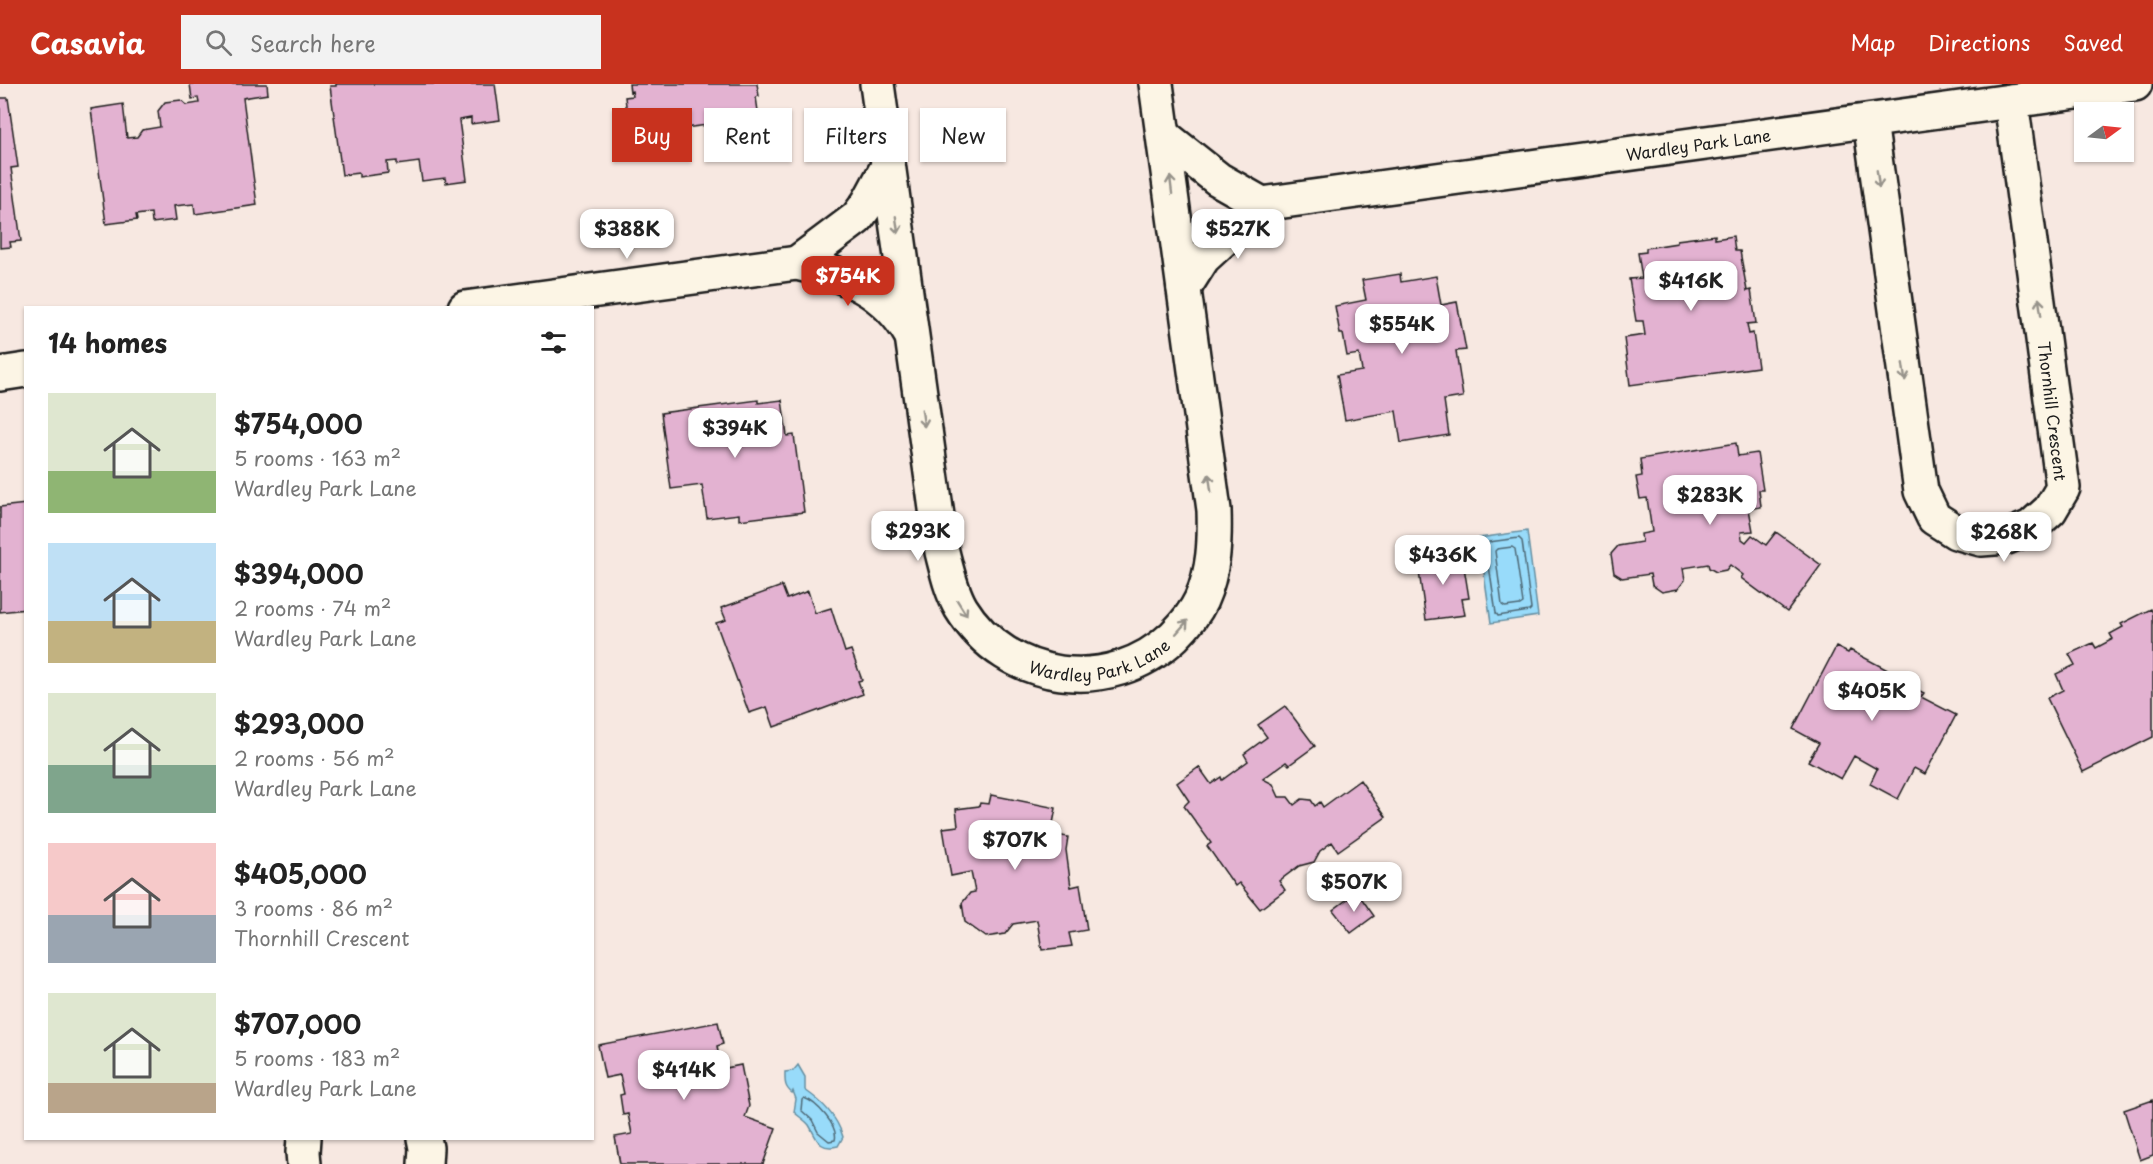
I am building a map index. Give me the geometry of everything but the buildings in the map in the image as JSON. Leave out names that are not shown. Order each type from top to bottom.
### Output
[{"type":"street","name":"Wardley Park Lane","points":[[877,84],[942,552],[953,590],[961,608],[982,635],[999,649],[1029,665],[1066,674],[1102,673],[1122,668],[1152,654],[1180,630],[1201,601],[1212,564],[1215,541],[1214,510],[1156,84]]},
{"type":"street","name":"Wardley Park Lane","points":[[1262,204],[2135,84]]},
{"type":"street","name":"Thornhill Crescent","points":[[1870,121],[1921,491],[1934,518],[1956,532],[1981,539],[2007,537],[2031,527],[2050,510],[2063,488],[2011,101]]},
{"type":"street","points":[[1165,137],[1218,179],[1262,204],[1203,258],[1184,288]]},
{"type":"street","name":"Wardley Park Lane","points":[[797,263],[857,218],[868,203],[888,165]]},
{"type":"street","name":"Wardley Park Lane","points":[[480,306],[797,263],[836,273],[875,294],[901,317],[912,336]]},
{"type":"street","points":[[0,374],[24,370]]},
{"type":"street","points":[[424,1140],[424,1164]]},
{"type":"water","points":[[1527,531],[1538,616],[1491,623],[1479,538]]},
{"type":"water","points":[[798,1065],[805,1077],[805,1090],[823,1105],[837,1122],[843,1137],[838,1146],[822,1145],[809,1125],[794,1112],[796,1099],[793,1091],[792,1093],[789,1091],[786,1086],[785,1072],[793,1071]]}]
